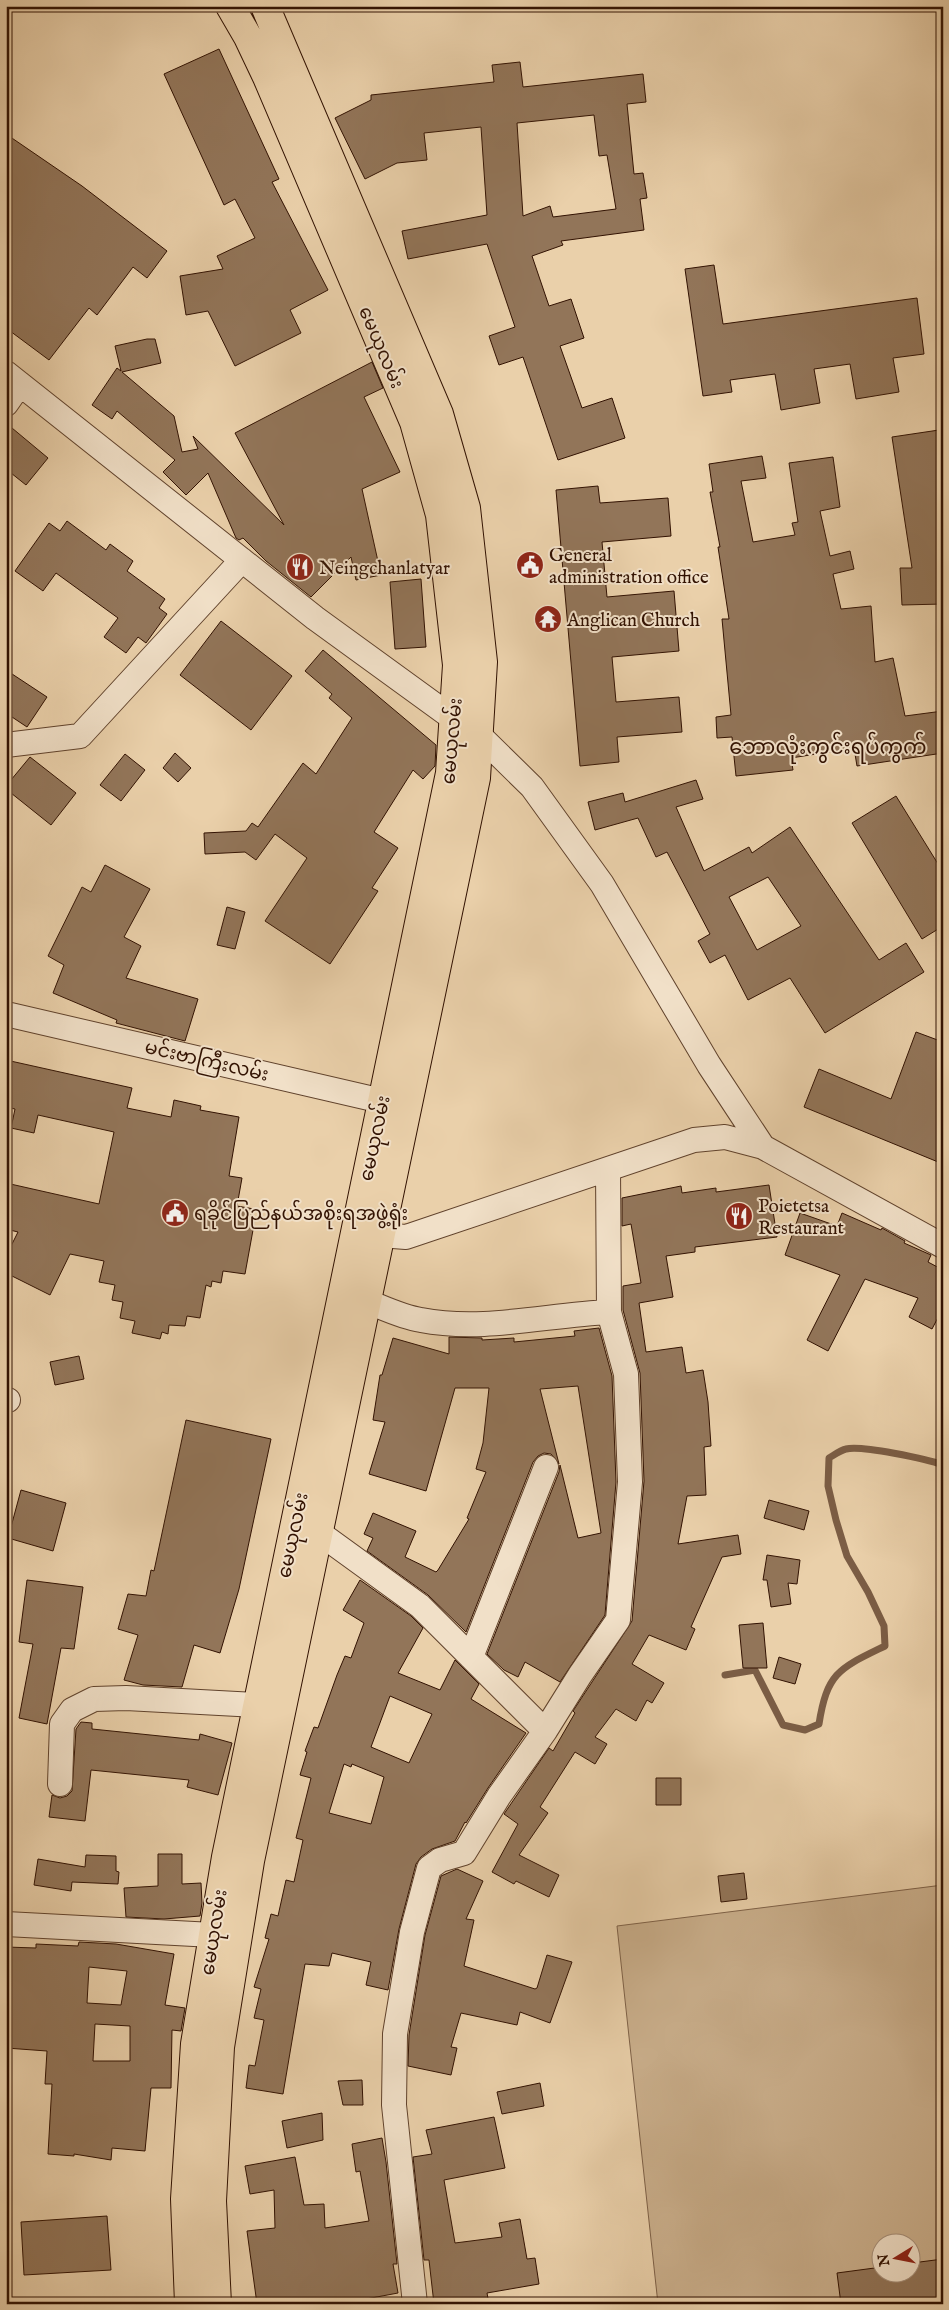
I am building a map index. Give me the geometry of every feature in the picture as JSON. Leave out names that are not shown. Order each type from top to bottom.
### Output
[{"type":"main road","name":"မေယုလမ်း","points":[[216,2304],[212,2201],[220,2047],[250,1861],[380,1235],[394,1105],[450,773],[457,665],[440,515],[414,422],[267,77],[248,36],[230,6]]},
{"type":"main road","name":"မေယုလမ်း","points":[[189,2304],[185,2199],[195,2044],[226,1857],[257,1705],[394,1105],[476,778],[483,662],[466,508],[439,414],[265,6]]},
{"type":"street","points":[[6,404],[13,379],[315,618],[454,719],[478,734],[532,787],[602,884],[709,1065],[763,1147]]},
{"type":"street","points":[[6,745],[80,736],[242,560]]},
{"type":"street","name":"မင်းဗာကြီးလမ်း","points":[[6,1014],[394,1105]]},
{"type":"street","points":[[380,1235],[406,1238],[694,1140],[725,1138],[763,1147],[943,1246]]},
{"type":"street","points":[[415,2304],[394,2105],[395,2034],[412,1932],[429,1868],[440,1860],[464,1853],[499,1796],[545,1731],[580,1675],[618,1620],[630,1482],[626,1374],[609,1312],[608,1169]]},
{"type":"street","points":[[366,1301],[420,1320],[463,1324],[498,1324],[571,1314],[609,1312]]},
{"type":"street","points":[[471,1657],[546,1467]]},
{"type":"street","points":[[318,1532],[420,1606],[545,1731]]},
{"type":"street","points":[[60,1784],[62,1724],[72,1710],[94,1700],[126,1698],[257,1705]]},
{"type":"street","points":[[6,1924],[213,1934]]},
{"type":"shaded area","points":[[943,1885],[943,2304],[658,2304],[617,1926]]},
{"type":"building","points":[[219,49],[279,179],[272,182],[328,290],[290,310],[301,333],[235,366],[208,311],[186,315],[180,276],[223,269],[217,256],[255,238],[235,199],[224,205],[164,74]]},
{"type":"building","points":[[520,62],[523,87],[643,74],[646,102],[627,104],[634,174],[643,173],[647,198],[640,199],[644,230],[561,241],[563,245],[532,256],[549,306],[571,299],[584,338],[560,346],[582,408],[612,398],[625,438],[558,460],[523,357],[499,365],[489,336],[515,327],[487,244],[408,259],[402,231],[487,215],[481,127],[424,133],[427,160],[397,163],[365,179],[335,118],[371,100],[371,95],[494,82],[492,65]],"holes":[[[594,115],[599,156],[607,155],[616,209],[553,217],[550,206],[523,216],[517,123]]]},
{"type":"building","points":[[6,134],[82,186],[167,251],[147,278],[133,267],[97,315],[89,308],[49,360],[6,328]]},
{"type":"building","points":[[714,265],[723,324],[917,298],[924,354],[893,358],[899,392],[856,399],[850,364],[814,369],[820,403],[781,410],[775,374],[730,380],[732,392],[703,396],[685,269]]},
{"type":"building","points":[[155,339],[161,363],[122,372],[174,416],[182,452],[198,449],[193,436],[284,525],[235,433],[372,362],[383,388],[364,397],[400,472],[362,489],[381,575],[356,580],[351,557],[311,597],[266,561],[243,538],[239,540],[236,538],[208,473],[186,495],[163,472],[175,460],[117,411],[112,419],[92,405],[117,368],[121,371],[115,346]]},
{"type":"building","points":[[6,423],[48,458],[26,485],[6,469]]},
{"type":"building","points":[[939,430],[943,456],[943,604],[902,605],[900,568],[912,568],[892,437]]},
{"type":"building","points":[[762,456],[766,478],[741,481],[753,542],[795,535],[792,523],[798,522],[789,463],[833,457],[840,507],[820,511],[830,556],[850,551],[854,569],[833,574],[841,609],[871,606],[875,662],[893,658],[905,716],[943,711],[943,753],[857,766],[854,748],[791,758],[793,770],[736,776],[732,737],[717,738],[716,717],[731,715],[722,619],[729,619],[718,547],[720,547],[710,492],[713,492],[709,464]]},
{"type":"building","points":[[598,486],[600,503],[668,498],[671,536],[602,542],[607,597],[674,591],[679,651],[612,657],[616,702],[679,697],[682,732],[617,737],[619,762],[580,766],[556,490]]},
{"type":"building","points":[[67,521],[106,550],[110,544],[133,561],[127,571],[165,599],[159,608],[167,614],[146,643],[138,637],[126,653],[104,637],[118,618],[56,573],[43,591],[15,571],[49,523],[60,531]]},
{"type":"building","points":[[421,579],[426,647],[395,649],[390,582]]},
{"type":"building","points":[[221,621],[292,676],[251,730],[180,675]]},
{"type":"building","points":[[323,650],[436,745],[435,766],[423,779],[413,770],[374,832],[398,848],[372,888],[378,891],[330,964],[265,921],[307,858],[275,834],[256,860],[245,852],[205,854],[204,833],[246,831],[252,823],[258,827],[303,763],[316,774],[352,718],[329,698],[332,694],[305,671]]},
{"type":"building","points":[[6,670],[47,697],[27,727],[6,713]]},
{"type":"building","points":[[175,753],[191,768],[178,782],[163,768]]},
{"type":"building","points":[[125,754],[145,770],[121,801],[100,785]]},
{"type":"building","points":[[30,757],[76,793],[51,825],[6,789],[6,786]]},
{"type":"building","points":[[696,780],[703,799],[676,807],[704,871],[749,847],[752,853],[790,827],[879,960],[906,943],[924,972],[825,1033],[790,978],[748,1000],[725,955],[710,963],[698,941],[710,934],[667,852],[656,857],[638,818],[595,830],[588,802],[623,793],[625,802]],"holes":[[[768,877],[801,926],[757,950],[729,897]]]},
{"type":"building","points":[[896,796],[943,872],[943,926],[922,939],[852,823]]},
{"type":"building","points":[[105,865],[150,889],[124,937],[141,946],[126,978],[198,999],[185,1041],[116,1023],[117,1020],[53,993],[64,965],[48,956],[82,887],[91,892]]},
{"type":"building","points":[[227,907],[245,912],[235,949],[217,945]]},
{"type":"building","points":[[916,1032],[943,1042],[943,1164],[804,1107],[819,1069],[891,1099]]},
{"type":"building","points":[[6,1060],[132,1088],[127,1108],[171,1117],[174,1100],[201,1106],[200,1110],[239,1117],[229,1176],[242,1178],[237,1206],[254,1209],[252,1219],[255,1219],[245,1274],[223,1271],[221,1283],[212,1281],[211,1287],[206,1285],[200,1318],[187,1316],[185,1326],[169,1325],[168,1334],[162,1332],[160,1339],[132,1333],[135,1321],[120,1318],[123,1302],[112,1300],[115,1285],[99,1282],[104,1261],[70,1254],[50,1295],[6,1273],[6,1256],[18,1232],[6,1229],[6,1183],[99,1204],[114,1132],[38,1115],[34,1133],[11,1128],[15,1109],[6,1107]]},
{"type":"building","points":[[769,1185],[777,1237],[695,1247],[695,1252],[666,1256],[673,1297],[639,1303],[646,1352],[682,1347],[686,1373],[703,1370],[708,1402],[711,1446],[704,1447],[706,1495],[687,1496],[678,1544],[738,1535],[741,1554],[722,1557],[691,1627],[695,1629],[686,1650],[649,1635],[632,1664],[664,1683],[652,1703],[647,1700],[636,1721],[616,1709],[595,1737],[607,1744],[595,1764],[575,1752],[540,1807],[548,1813],[519,1855],[559,1875],[549,1897],[516,1881],[514,1884],[492,1872],[518,1824],[504,1814],[549,1748],[553,1751],[575,1713],[573,1711],[632,1621],[644,1481],[640,1373],[623,1310],[623,1286],[641,1283],[631,1224],[622,1226],[622,1198],[681,1186],[682,1193],[716,1188],[716,1192]]},
{"type":"building","points":[[800,1213],[837,1226],[842,1213],[881,1230],[882,1228],[905,1241],[904,1243],[931,1255],[928,1262],[943,1270],[943,1308],[932,1329],[909,1317],[918,1298],[865,1279],[828,1351],[807,1340],[840,1275],[785,1255]]},
{"type":"building","points":[[599,1328],[612,1376],[616,1482],[605,1615],[560,1682],[525,1662],[518,1677],[504,1670],[487,1654],[559,1472],[560,1465],[578,1538],[601,1533],[578,1386],[540,1389],[559,1464],[551,1454],[544,1453],[533,1462],[466,1632],[428,1595],[367,1551],[373,1538],[364,1534],[373,1513],[416,1531],[405,1557],[436,1572],[438,1570],[469,1519],[467,1518],[486,1472],[476,1469],[483,1443],[489,1388],[455,1388],[426,1491],[369,1474],[385,1422],[373,1420],[380,1375],[382,1375],[393,1338],[449,1354],[449,1337],[482,1338],[482,1340],[514,1338],[514,1342],[575,1336],[574,1331]]},
{"type":"building","points":[[79,1356],[84,1379],[55,1385],[50,1362]]},
{"type":"building","points":[[186,1420],[271,1439],[239,1589],[220,1653],[194,1645],[182,1687],[143,1685],[124,1680],[138,1635],[118,1629],[128,1594],[146,1596],[151,1570],[154,1571]]},
{"type":"building","points":[[21,1490],[66,1503],[53,1551],[8,1538]]},
{"type":"building","points":[[769,1500],[809,1511],[804,1530],[764,1518]]},
{"type":"building","points":[[767,1555],[800,1560],[797,1584],[788,1583],[791,1604],[771,1607],[767,1580],[763,1580]]},
{"type":"building","points":[[27,1580],[83,1587],[74,1649],[61,1648],[47,1724],[19,1718],[33,1644],[19,1642]]},
{"type":"building","points":[[360,1580],[411,1616],[423,1628],[398,1673],[440,1690],[455,1660],[479,1684],[471,1699],[526,1733],[465,1822],[455,1841],[432,1849],[421,1857],[416,1864],[399,1929],[388,1990],[366,1985],[371,1962],[332,1953],[329,1966],[305,1964],[283,2094],[246,2088],[249,2065],[255,2066],[264,2020],[254,2018],[261,1989],[254,1987],[269,1939],[265,1938],[271,1914],[278,1916],[286,1880],[294,1882],[303,1840],[296,1838],[311,1778],[300,1775],[307,1752],[305,1751],[314,1727],[318,1728],[345,1656],[351,1658],[364,1623],[343,1610]],"holes":[[[390,1696],[432,1714],[409,1763],[371,1747]],[[344,1764],[351,1767],[352,1764],[384,1777],[371,1824],[329,1813]]]},
{"type":"building","points":[[763,1623],[767,1668],[743,1668],[739,1625]]},
{"type":"building","points":[[779,1657],[801,1664],[795,1684],[773,1678]]},
{"type":"building","points":[[81,1722],[92,1723],[92,1729],[199,1740],[200,1734],[232,1743],[218,1795],[187,1787],[189,1780],[91,1770],[85,1821],[49,1817],[52,1795],[60,1798],[67,1796],[72,1791],[76,1729]]},
{"type":"building","points":[[656,1778],[681,1778],[681,1805],[656,1805]]},
{"type":"building","points":[[158,1854],[182,1854],[182,1884],[201,1883],[202,1903],[200,1916],[164,1919],[126,1917],[124,1888],[158,1886]]},
{"type":"building","points":[[86,1855],[116,1856],[116,1871],[119,1872],[118,1884],[72,1882],[71,1891],[34,1885],[38,1859],[85,1867]]},
{"type":"building","points":[[457,1869],[483,1881],[466,1919],[474,1920],[464,1966],[535,1989],[537,1988],[547,1955],[572,1962],[550,2023],[520,2012],[517,2025],[461,2013],[451,2047],[457,2048],[451,2075],[408,2066],[409,2035],[425,1935],[441,1876]]},
{"type":"building","points":[[744,1873],[747,1899],[721,1902],[718,1876]]},
{"type":"building","points":[[79,1942],[116,1944],[174,1954],[165,2005],[185,2008],[181,2031],[172,2030],[171,2088],[151,2088],[145,2151],[112,2148],[111,2160],[74,2154],[74,2156],[48,2154],[52,2084],[45,2084],[47,2051],[6,2048],[6,1947],[36,1948],[36,1944],[78,1946]],"holes":[[[89,1967],[127,1971],[121,2005],[87,2003]],[[95,2024],[130,2026],[130,2061],[93,2061]]]},
{"type":"building","points":[[362,2080],[363,2105],[343,2105],[338,2081]]},
{"type":"building","points":[[540,2083],[544,2106],[502,2114],[497,2092]]},
{"type":"building","points":[[322,2113],[323,2140],[287,2148],[282,2121]]},
{"type":"building","points":[[494,2117],[505,2168],[444,2180],[455,2243],[502,2237],[499,2223],[520,2219],[527,2259],[535,2258],[539,2284],[487,2293],[489,2304],[434,2304],[429,2260],[424,2260],[413,2157],[432,2154],[426,2130]]},
{"type":"building","points":[[382,2138],[397,2264],[393,2264],[398,2293],[350,2302],[350,2299],[312,2304],[257,2304],[247,2231],[275,2228],[274,2190],[250,2194],[245,2166],[295,2157],[304,2205],[324,2204],[325,2228],[369,2221],[360,2171],[356,2172],[352,2144]]},
{"type":"building","points":[[107,2216],[111,2270],[24,2275],[21,2222]]},
{"type":"building","points":[[943,2259],[943,2304],[841,2304],[837,2273],[872,2268],[872,2282],[922,2282],[922,2262]]},
{"type":"waterway","points":[[725,1675],[755,1670],[783,1725],[805,1730],[819,1724],[826,1693],[838,1674],[857,1660],[885,1646],[884,1626],[868,1592],[847,1556],[836,1520],[828,1486],[829,1458],[840,1451],[854,1448],[909,1456],[943,1465]]},
{"type":"place","name":"General administration office","points":[[530,565]]},
{"type":"place","name":"Neingchanlatyar","points":[[300,567]]},
{"type":"place","name":"Anglican Church","points":[[548,619]]},
{"type":"place","name":"ရခိုင်ပြည်နယ်အစိုးရအဖွဲ့ရုံး","points":[[175,1213]]},
{"type":"place","name":"Poietetsa Restaurant","points":[[739,1216]]},
{"type":"district","name":"ဘောလုံးကွင်းရပ်ကွက်","points":[[828,747]]}]
